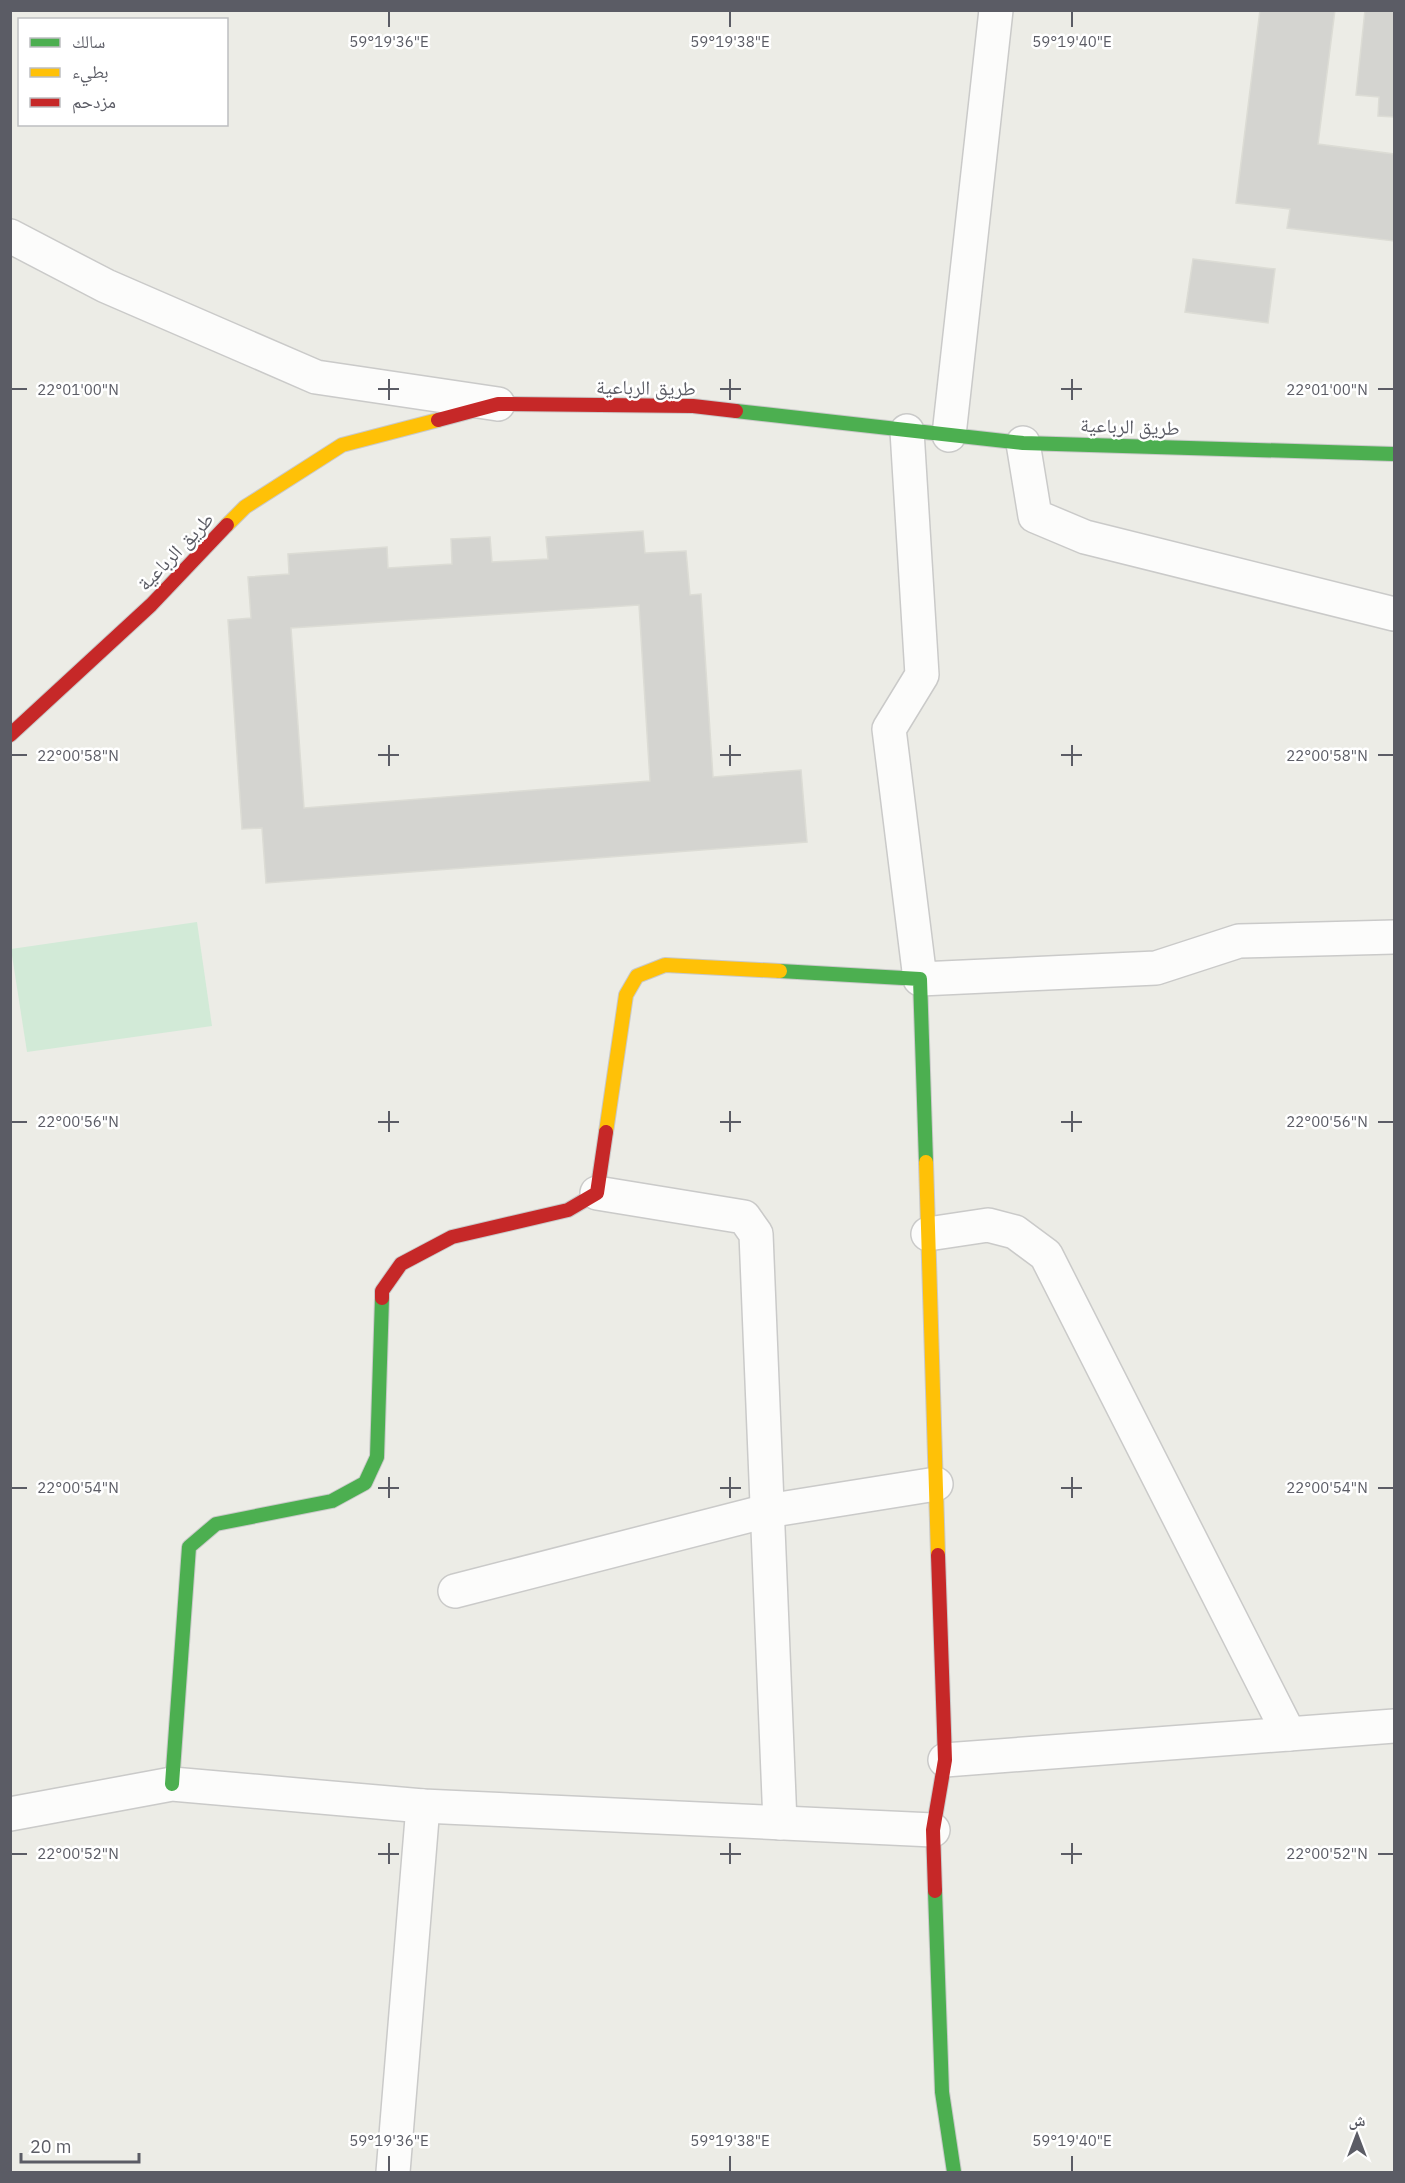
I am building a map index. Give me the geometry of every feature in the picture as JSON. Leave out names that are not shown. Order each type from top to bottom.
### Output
[{"type":"street","points":[[949,435],[996,10]]},
{"type":"street","points":[[10,236],[106,286],[316,377],[498,404]]},
{"type":"street","name":"طريق الرباعية","points":[[10,735],[151,605],[245,507],[342,445],[498,404],[693,406],[1023,442],[1395,454]]},
{"type":"street","points":[[907,431],[922,675],[889,729],[920,979],[945,1760],[933,1830],[942,2092],[954,2172]]},
{"type":"street","points":[[1023,442],[1035,516],[1085,537],[1395,614]]},
{"type":"street","points":[[597,1193],[626,995],[637,976],[665,965],[920,979],[1156,968],[1239,941],[1395,937]]},
{"type":"street","points":[[172,1784],[189,1547],[216,1524],[332,1501],[365,1483],[377,1457],[382,1291],[401,1264],[452,1237],[568,1209],[597,1193],[744,1217],[756,1234],[780,1823]]},
{"type":"street","points":[[928,1234],[988,1225],[1014,1232],[1046,1255],[1289,1734]]},
{"type":"street","points":[[455,1591],[767,1511],[936,1484]]},
{"type":"street","points":[[945,1760],[1395,1726]]},
{"type":"street","points":[[10,1814],[172,1784],[423,1806],[933,1830]]},
{"type":"street","points":[[393,2172],[423,1806]]},
{"type":"green space","points":[[197,922],[212,1026],[27,1052],[11,949]]},
{"type":"building","points":[[1260,10],[1335,10],[1318,144],[1394,154],[1394,241],[1287,228],[1290,209],[1236,203]]},
{"type":"building","points":[[1365,10],[1394,10],[1394,117],[1378,116],[1379,97],[1356,95]]},
{"type":"building","points":[[1193,259],[1275,269],[1268,323],[1185,312]]},
{"type":"building","points":[[643,531],[645,553],[686,551],[690,595],[701,594],[713,777],[801,770],[807,842],[266,883],[262,828],[242,829],[228,620],[251,618],[248,577],[289,574],[288,554],[387,547],[388,568],[452,564],[451,539],[490,537],[492,562],[548,559],[546,537]],"holes":[[[639,605],[650,781],[304,808],[291,628]]]},
{"type":"traffic: fast","points":[[736,411],[1023,443],[1394,454]]},
{"type":"traffic: fast","points":[[780,971],[920,979],[926,1162]]},
{"type":"traffic: fast","points":[[172,1784],[189,1547],[216,1524],[332,1501],[365,1483],[377,1457],[382,1298]]},
{"type":"traffic: fast","points":[[935,1891],[942,2092],[954,2172]]},
{"type":"traffic: slow","points":[[227,525],[245,507],[342,445],[438,420]]},
{"type":"traffic: slow","points":[[606,1132],[626,995],[637,976],[665,965],[780,971]]},
{"type":"traffic: slow","points":[[926,1162],[938,1555]]},
{"type":"traffic: jam","points":[[438,420],[498,404],[693,406],[736,411]]},
{"type":"traffic: jam","points":[[10,735],[151,605],[227,525]]},
{"type":"traffic: jam","points":[[382,1298],[382,1291],[401,1264],[452,1237],[568,1210],[597,1193],[606,1132]]},
{"type":"traffic: jam","points":[[935,1891],[933,1830],[945,1760],[938,1555]]}]
